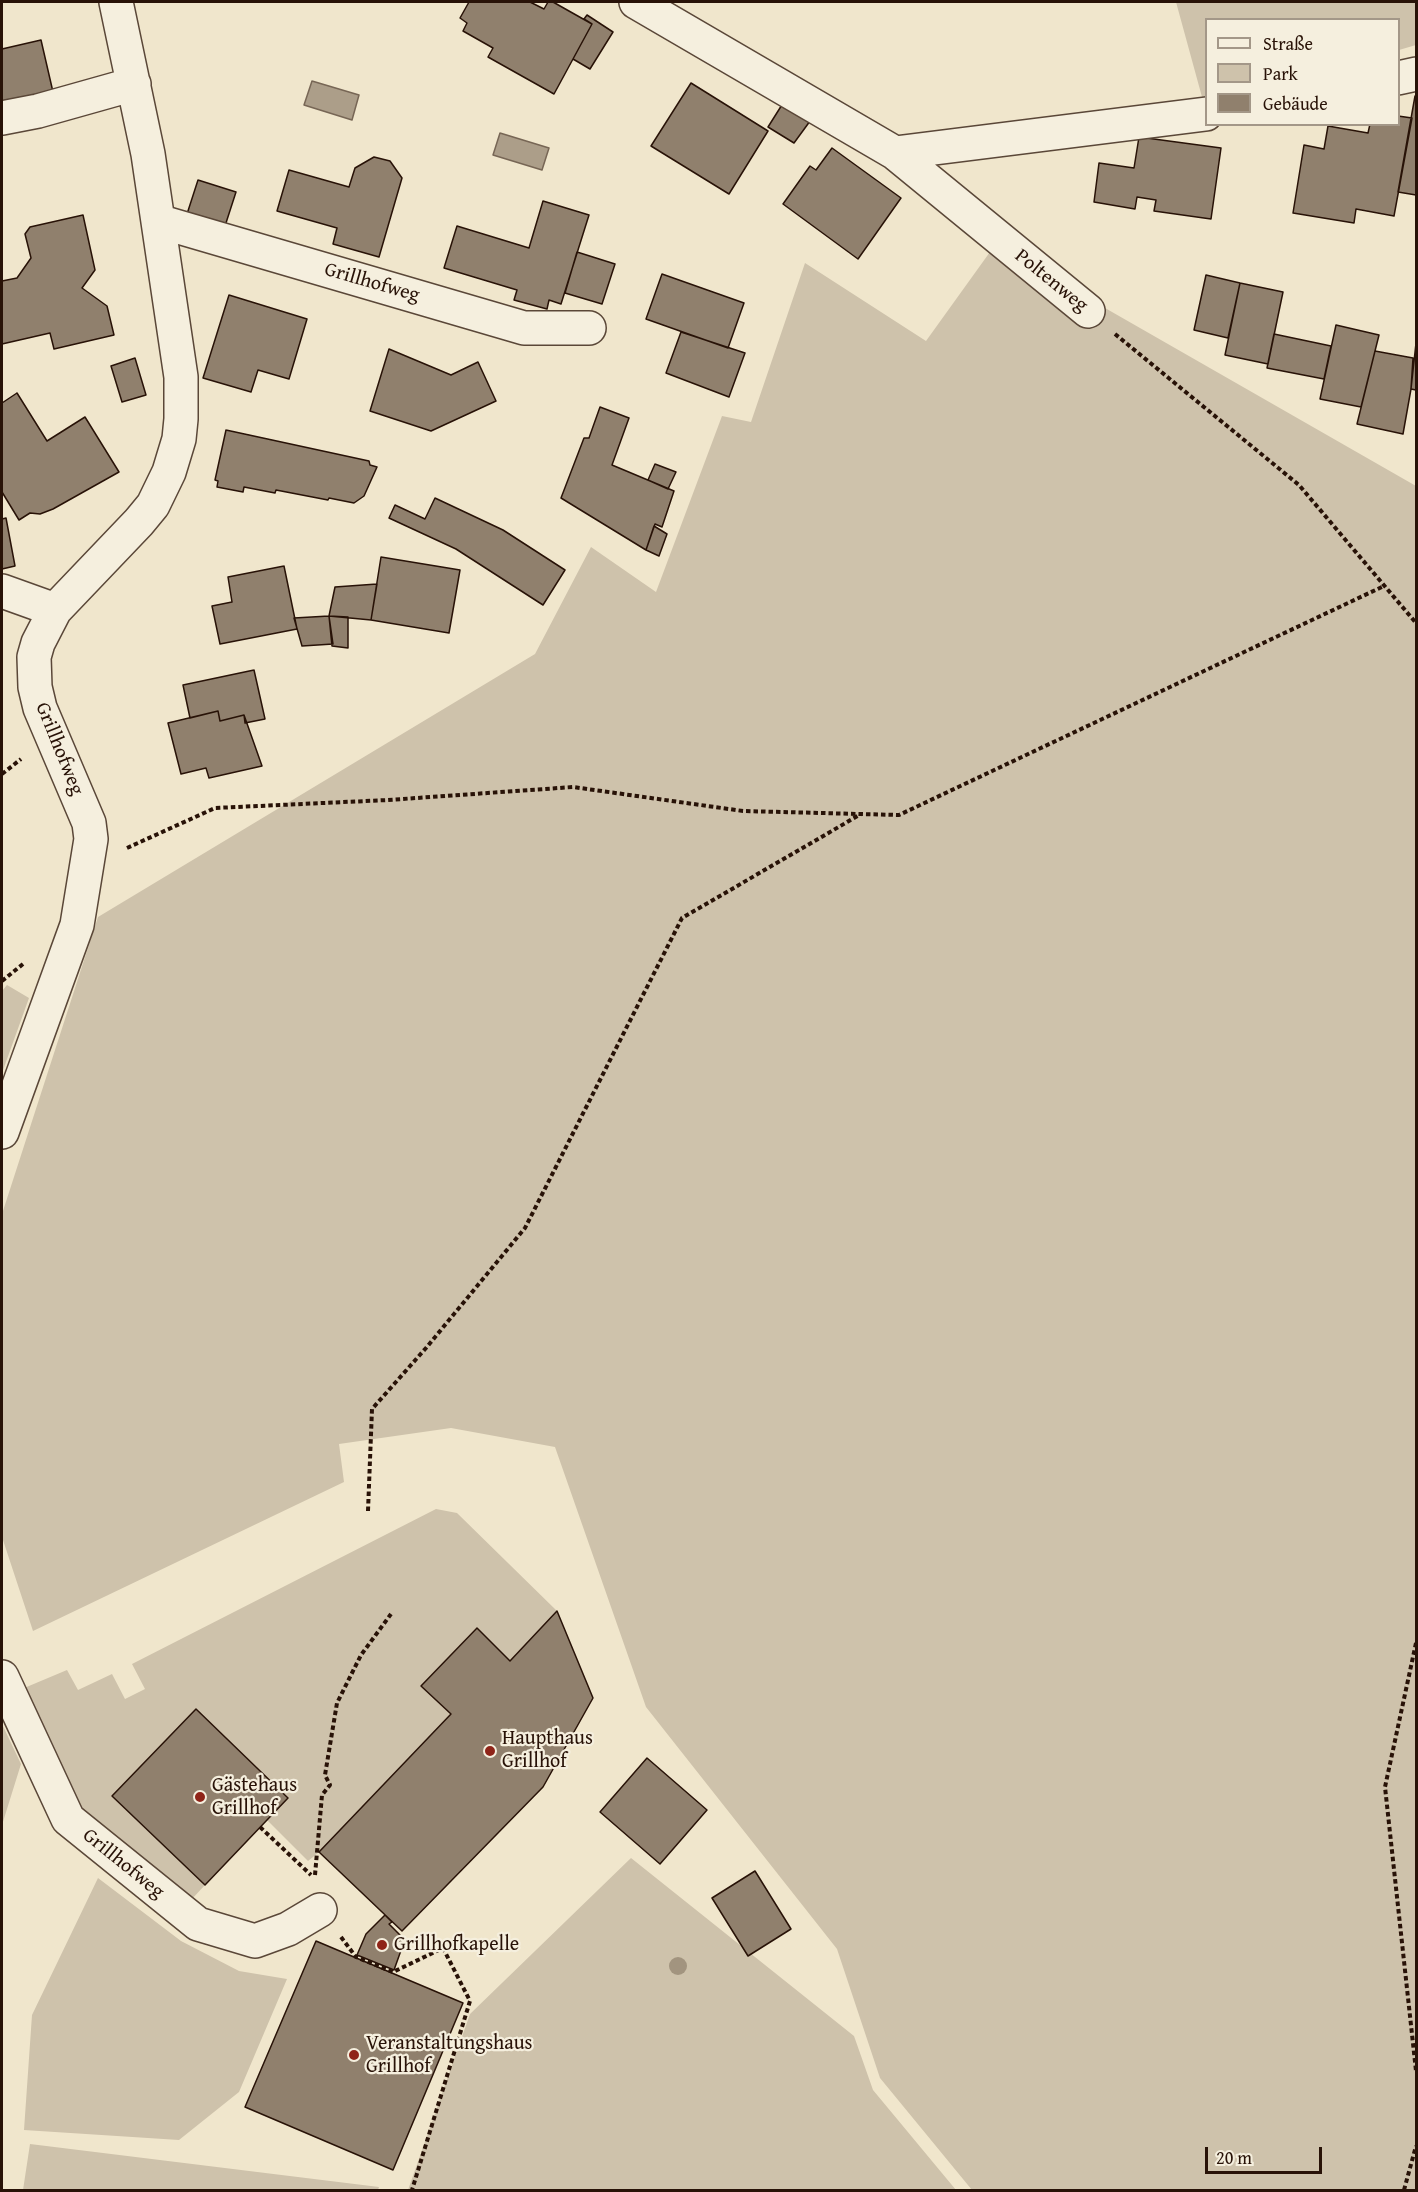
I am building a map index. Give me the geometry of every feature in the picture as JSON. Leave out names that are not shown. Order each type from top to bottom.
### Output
[{"type":"street","name":"Grillhofweg","points":[[2,1132],[77,925],[91,839],[89,822],[40,708],[35,687],[34,657],[38,643],[55,610],[153,505],[164,487],[174,457],[181,419],[181,377],[148,154],[116,2]]},
{"type":"street","name":"Poltenweg","points":[[636,2],[896,153],[1088,311]]},
{"type":"street","points":[[1400,78],[1416,74]]},
{"type":"street","points":[[2,118],[38,111],[134,84]]},
{"type":"street","points":[[896,153],[1205,114]]},
{"type":"street","name":"Grillhofweg","points":[[158,221],[524,328],[589,328]]},
{"type":"street","points":[[2,591],[55,610]]},
{"type":"street","name":"Grillhofweg","points":[[2,1677],[68,1819],[198,1924],[255,1941],[288,1929],[320,1910]]},
{"type":"path","name":"Poltenweg","points":[[1088,311],[1299,485],[1416,623]]},
{"type":"path","points":[[87,866],[215,808],[388,800],[573,787],[743,811],[899,815],[1384,586]]},
{"type":"path","points":[[368,1510],[372,1409],[426,1348],[525,1228],[682,918],[862,814]]},
{"type":"path","points":[[260,1827],[315,1879],[322,1795],[330,1785],[326,1774],[337,1703],[361,1655],[391,1614]]},
{"type":"path","points":[[1416,1643],[1385,1787],[1416,2071]]},
{"type":"path","points":[[356,1957],[393,1972],[443,1948],[470,2001],[412,2190]]},
{"type":"path","points":[[1404,2190],[1416,2146]]},
{"type":"green space","points":[[1176,2],[1416,2],[1416,45],[1400,50],[1400,18],[1205,18],[1205,96],[1202,97]]},
{"type":"green space","points":[[995,245],[1416,486],[1416,2190],[972,2190],[880,2078],[837,1949],[646,1707],[555,1447],[451,1428],[339,1444],[344,1482],[33,1631],[2,1537],[2,1214],[98,917],[535,654],[591,547],[656,592],[722,416],[751,422],[805,263],[926,341]]},
{"type":"green space","points":[[7,985],[29,998],[2,1073],[2,991]]},
{"type":"green space","points":[[436,1509],[457,1513],[557,1611],[510,1661],[476,1628],[421,1686],[451,1714],[319,1852],[308,1861],[267,1820],[288,1797],[196,1709],[112,1796],[205,1885],[191,1900],[83,1811],[36,1732],[17,1691],[67,1670],[78,1690],[112,1674],[125,1699],[145,1689],[132,1664]]},
{"type":"green space","points":[[2,1724],[21,1764],[2,1825]]},
{"type":"green space","points":[[631,1858],[854,2036],[873,2090],[956,2190],[408,2190],[470,2014]]},
{"type":"green space","points":[[98,1878],[181,1941],[239,1971],[287,1979],[239,2092],[179,2140],[24,2130],[32,2015]]},
{"type":"green space","points":[[30,2144],[379,2187],[378,2190],[23,2190]]},
{"type":"shaded area","points":[[312,81],[359,95],[352,120],[304,105]]},
{"type":"shaded area","points":[[500,133],[549,148],[542,170],[493,155]]},
{"type":"building","points":[[469,2],[530,2],[544,9],[548,2],[553,2],[592,24],[554,94],[488,57],[493,48],[463,31],[467,23],[460,18]]},
{"type":"building","points":[[587,15],[613,32],[590,69],[573,59],[592,24],[584,19]]},
{"type":"building","points":[[41,40],[53,92],[2,105],[2,49]]},
{"type":"building","points":[[691,83],[768,131],[729,194],[651,146]]},
{"type":"building","points":[[1416,96],[1416,195],[1398,192]]},
{"type":"building","points":[[785,100],[813,117],[794,143],[768,127]]},
{"type":"building","points":[[1400,116],[1412,118],[1394,216],[1356,209],[1354,223],[1293,213],[1304,145],[1324,149],[1328,126],[1368,133],[1370,126],[1400,126]]},
{"type":"building","points":[[1139,137],[1221,148],[1211,219],[1154,211],[1156,200],[1137,197],[1135,209],[1094,202],[1099,163],[1134,168]]},
{"type":"building","points":[[832,148],[901,198],[858,259],[783,204],[810,166],[816,170]]},
{"type":"building","points":[[374,157],[390,161],[402,178],[379,257],[333,244],[337,228],[277,211],[289,170],[349,187],[355,168]]},
{"type":"building","points":[[198,180],[236,192],[225,226],[187,214]]},
{"type":"building","points":[[543,201],[589,215],[561,304],[549,300],[547,309],[514,300],[517,290],[444,268],[457,226],[529,248]]},
{"type":"building","points":[[83,215],[95,270],[82,288],[107,306],[114,335],[54,349],[50,333],[2,344],[2,281],[17,278],[31,258],[25,234],[30,227]]},
{"type":"building","points":[[577,252],[615,264],[602,304],[565,293]]},
{"type":"building","points":[[662,274],[744,303],[728,348],[646,319]]},
{"type":"building","points":[[1206,275],[1240,283],[1228,338],[1194,330]]},
{"type":"building","points":[[1240,283],[1283,292],[1268,364],[1225,355]]},
{"type":"building","points":[[229,295],[307,319],[289,379],[258,370],[251,392],[203,378]]},
{"type":"building","points":[[1336,325],[1379,335],[1361,407],[1320,399]]},
{"type":"building","points":[[681,332],[745,353],[729,397],[666,373]]},
{"type":"building","points":[[1274,334],[1331,346],[1324,379],[1267,368]]},
{"type":"building","points":[[1416,343],[1416,390],[1411,389]]},
{"type":"building","points":[[389,349],[451,375],[478,362],[496,401],[431,431],[370,411]]},
{"type":"building","points":[[1375,351],[1413,358],[1411,389],[1403,434],[1357,424]]},
{"type":"building","points":[[135,358],[146,395],[122,402],[111,366]]},
{"type":"building","points":[[17,393],[47,441],[85,417],[119,472],[53,509],[40,514],[30,513],[19,520],[2,492],[2,403]]},
{"type":"building","points":[[600,407],[629,418],[612,465],[674,491],[662,527],[655,524],[646,550],[561,498],[584,438],[589,438]]},
{"type":"building","points":[[226,430],[369,461],[370,465],[377,467],[364,496],[354,503],[276,490],[275,493],[244,487],[243,492],[217,487],[218,481],[215,480]]},
{"type":"building","points":[[655,464],[676,472],[668,489],[648,480]]},
{"type":"building","points":[[435,498],[503,530],[565,570],[543,605],[456,549],[389,518],[395,505],[425,519]]},
{"type":"building","points":[[6,518],[15,566],[2,569],[2,519]]},
{"type":"building","points":[[654,526],[667,534],[659,556],[646,550]]},
{"type":"building","points":[[381,557],[460,570],[449,633],[371,620]]},
{"type":"building","points":[[284,566],[297,629],[220,644],[212,606],[232,602],[228,577]]},
{"type":"building","points":[[377,584],[371,620],[329,616],[335,587]]},
{"type":"building","points":[[329,616],[348,617],[348,648],[332,646]]},
{"type":"building","points":[[329,616],[333,644],[302,646],[294,618]]},
{"type":"building","points":[[254,670],[265,719],[245,723],[244,715],[220,721],[218,711],[190,718],[183,685]]},
{"type":"building","points":[[218,711],[220,721],[244,715],[262,766],[209,778],[206,768],[181,774],[168,723]]},
{"type":"building","name":"Haupthaus Grillhof","points":[[557,1611],[593,1698],[543,1787],[402,1931],[319,1852],[451,1714],[421,1686],[477,1628],[510,1661]]},
{"type":"building","name":"Gästehaus Grillhof","points":[[196,1709],[288,1798],[205,1885],[112,1796]]},
{"type":"building","points":[[647,1758],[707,1810],[660,1864],[600,1812]]},
{"type":"building","points":[[755,1871],[791,1929],[748,1956],[712,1898]]},
{"type":"building","name":"Grillhofkapelle","points":[[385,1915],[392,1922],[389,1924],[404,1942],[394,1970],[357,1955],[366,1934]]},
{"type":"building","name":"Veranstaltungshaus Grillhof","points":[[316,1941],[463,2003],[393,2170],[245,2107]]},
{"type":"place","name":"Haupthaus Grillhof","points":[[490,1751]]},
{"type":"place","name":"Gästehaus Grillhof","points":[[200,1797]]},
{"type":"place","name":"Grillhofkapelle","points":[[382,1945]]},
{"type":"place","name":"Veranstaltungshaus Grillhof","points":[[354,2055]]}]
